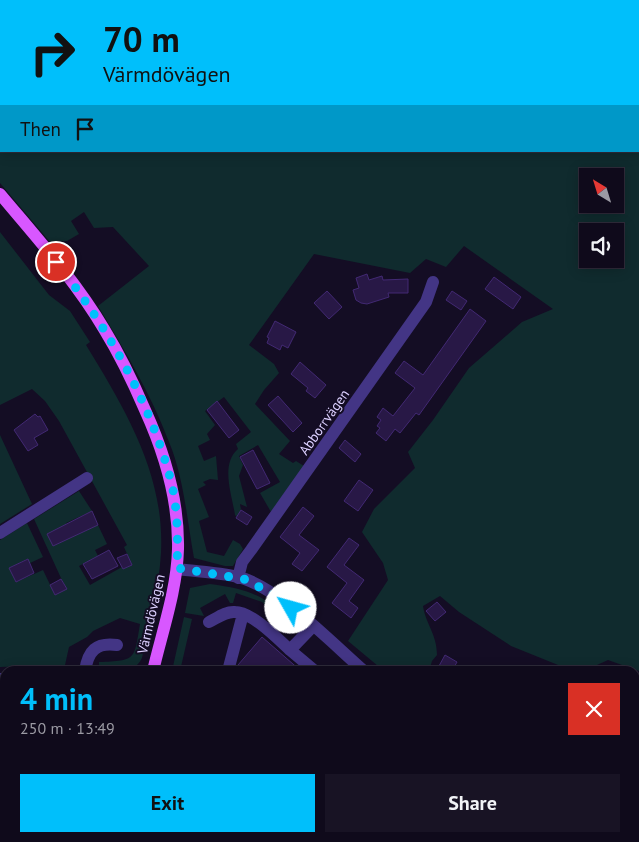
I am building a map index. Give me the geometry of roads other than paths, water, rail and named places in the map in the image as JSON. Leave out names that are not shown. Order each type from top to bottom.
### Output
[{"type":"main road","name":"Värmdövägen","points":[[0,194],[70,280],[104,328],[126,366],[157,436],[171,482],[178,532],[177,568],[154,666]]},
{"type":"street","name":"Abborrvägen","points":[[238,578],[242,562],[426,302],[433,282]]},
{"type":"street","points":[[0,533],[88,478]]},
{"type":"street","points":[[177,568],[253,582],[271,593],[313,626],[358,666]]},
{"type":"street","points":[[209,622],[225,614],[236,612],[243,614],[257,622],[309,666]]},
{"type":"street","points":[[229,666],[243,614]]},
{"type":"street","points":[[290,650],[313,626]]},
{"type":"street","points":[[86,666],[89,656],[98,646],[106,644],[117,645]]}]
